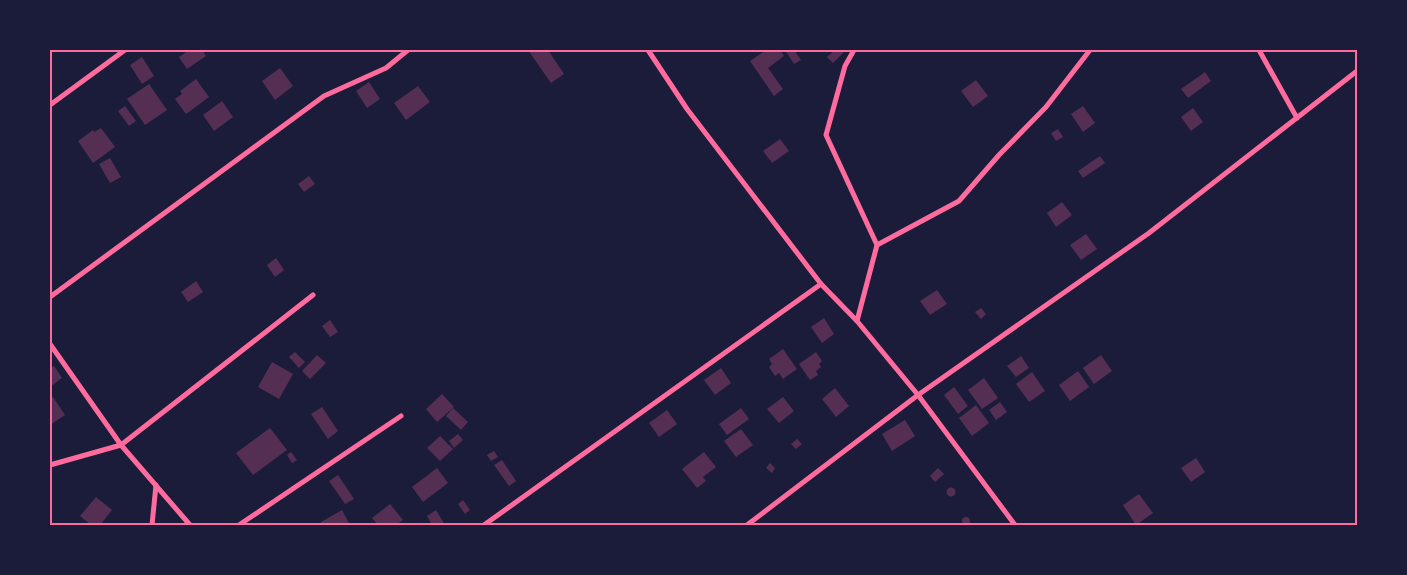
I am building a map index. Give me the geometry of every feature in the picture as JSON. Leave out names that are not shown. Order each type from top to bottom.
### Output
[{"type":"street","points":[[50,105],[125,50]]},
{"type":"street","points":[[50,297],[324,96],[386,68],[408,50]]},
{"type":"street","points":[[648,50],[687,109],[821,284],[858,321],[918,395],[1015,525]]},
{"type":"street","points":[[854,50],[845,66],[826,135],[877,245],[858,321]]},
{"type":"street","points":[[877,245],[959,201],[999,155],[1046,108],[1090,50]]},
{"type":"street","points":[[1259,50],[1297,118]]},
{"type":"street","points":[[746,525],[918,395],[1150,233],[1357,71]]},
{"type":"street","points":[[484,525],[821,284]]},
{"type":"street","points":[[50,465],[121,445],[313,295]]},
{"type":"street","points":[[50,344],[121,445],[190,525]]},
{"type":"street","points":[[240,525],[401,416]]},
{"type":"street","points":[[152,525],[156,485]]},
{"type":"building","points":[[189,50],[202,50],[206,56],[187,69],[179,57]]},
{"type":"building","points":[[528,50],[548,50],[564,74],[551,83]]},
{"type":"building","points":[[766,50],[780,50],[784,56],[768,68],[783,89],[774,96],[750,61]]},
{"type":"building","points":[[785,50],[794,50],[801,60],[794,64]]},
{"type":"building","points":[[835,50],[846,50],[833,63],[827,57]]},
{"type":"building","points":[[142,57],[154,76],[142,84],[130,65]]},
{"type":"building","points":[[280,68],[293,86],[275,100],[262,81]]},
{"type":"building","points":[[1205,72],[1211,81],[1188,98],[1181,89]]},
{"type":"building","points":[[196,79],[209,97],[186,114],[175,99],[182,94],[180,91]]},
{"type":"building","points":[[976,80],[988,96],[973,107],[961,91]]},
{"type":"building","points":[[369,82],[380,99],[367,108],[356,91]]},
{"type":"building","points":[[149,84],[167,110],[145,125],[127,99]]},
{"type":"building","points":[[418,86],[430,102],[406,120],[394,103]]},
{"type":"building","points":[[222,101],[233,117],[214,131],[203,115]]},
{"type":"building","points":[[125,106],[136,121],[129,126],[118,111]]},
{"type":"building","points":[[1083,106],[1095,123],[1083,132],[1071,114]]},
{"type":"building","points":[[1193,108],[1203,122],[1191,131],[1181,117]]},
{"type":"building","points":[[101,128],[115,147],[93,163],[78,141],[93,130],[94,132]]},
{"type":"building","points":[[1058,129],[1063,137],[1056,141],[1051,133]]},
{"type":"building","points":[[780,139],[789,151],[772,163],[763,151]]},
{"type":"building","points":[[1100,156],[1105,163],[1083,178],[1078,171]]},
{"type":"building","points":[[110,158],[121,177],[110,183],[99,164]]},
{"type":"building","points":[[309,176],[315,184],[304,192],[298,184]]},
{"type":"building","points":[[1062,202],[1072,215],[1056,227],[1047,213]]},
{"type":"building","points":[[1086,234],[1097,249],[1081,260],[1070,245]]},
{"type":"building","points":[[276,258],[284,270],[275,277],[267,265]]},
{"type":"building","points":[[196,281],[203,292],[188,302],[181,292]]},
{"type":"building","points":[[937,290],[947,304],[930,315],[920,301]]},
{"type":"building","points":[[981,308],[986,314],[981,319],[975,312]]},
{"type":"building","points":[[824,318],[834,334],[822,343],[811,327]]},
{"type":"building","points":[[330,320],[338,332],[330,337],[322,326]]},
{"type":"building","points":[[783,349],[797,369],[783,379],[779,373],[775,376],[769,367],[772,364],[769,359]]},
{"type":"building","points":[[295,352],[305,362],[299,368],[289,357]]},
{"type":"building","points":[[816,352],[822,361],[819,364],[821,367],[816,371],[818,375],[810,380],[799,364]]},
{"type":"building","points":[[317,355],[326,363],[310,379],[302,371]]},
{"type":"building","points":[[1101,355],[1112,371],[1094,384],[1083,368]]},
{"type":"building","points":[[1021,356],[1029,368],[1016,377],[1007,366]]},
{"type":"building","points":[[272,362],[293,374],[279,399],[258,387]]},
{"type":"building","points":[[54,366],[62,378],[50,387],[50,368]]},
{"type":"building","points":[[721,368],[731,383],[715,395],[704,380]]},
{"type":"building","points":[[1078,371],[1089,387],[1070,401],[1059,385]]},
{"type":"building","points":[[1032,372],[1045,391],[1029,402],[1016,384]]},
{"type":"building","points":[[984,378],[998,398],[982,409],[968,390]]},
{"type":"building","points":[[954,387],[968,406],[958,414],[944,395]]},
{"type":"building","points":[[835,388],[849,406],[836,417],[822,399]]},
{"type":"building","points":[[442,394],[454,407],[437,422],[426,409]]},
{"type":"building","points":[[53,397],[65,415],[50,425],[50,399]]},
{"type":"building","points":[[783,397],[794,411],[779,423],[767,409]]},
{"type":"building","points":[[1000,402],[1007,412],[996,420],[989,410]]},
{"type":"building","points":[[976,405],[989,423],[972,436],[959,418]]},
{"type":"building","points":[[322,407],[338,431],[328,439],[311,414]]},
{"type":"building","points":[[453,408],[468,422],[461,430],[446,416]]},
{"type":"building","points":[[741,408],[749,419],[727,435],[719,424]]},
{"type":"building","points":[[667,410],[677,424],[659,437],[649,423]]},
{"type":"building","points":[[905,420],[915,436],[892,451],[882,434]]},
{"type":"building","points":[[270,428],[287,450],[253,475],[236,453]]},
{"type":"building","points":[[741,429],[753,445],[736,457],[724,441]]},
{"type":"building","points":[[458,434],[463,440],[454,448],[449,441]]},
{"type":"building","points":[[440,436],[453,449],[440,461],[427,448]]},
{"type":"building","points":[[797,439],[802,444],[796,449],[791,444]]},
{"type":"building","points":[[494,451],[498,457],[491,461],[487,455]]},
{"type":"building","points":[[291,452],[297,460],[292,463],[287,455]]},
{"type":"building","points":[[704,452],[716,467],[703,477],[706,481],[697,488],[682,469]]},
{"type":"building","points":[[1196,458],[1205,472],[1191,482],[1181,468]]},
{"type":"building","points":[[502,460],[516,481],[509,486],[494,465]]},
{"type":"building","points":[[770,463],[775,468],[772,473],[766,468]]},
{"type":"building","points":[[437,468],[448,483],[423,502],[412,487]]},
{"type":"building","points":[[938,468],[944,474],[935,482],[930,476]]},
{"type":"building","points":[[338,475],[354,499],[345,504],[329,481]]},
{"type":"building","points":[[951,488],[955,492],[951,496],[947,492]]},
{"type":"building","points":[[1139,494],[1153,513],[1136,525],[1123,505]]},
{"type":"building","points":[[96,497],[112,510],[100,525],[91,525],[80,516]]},
{"type":"building","points":[[463,500],[470,510],[465,514],[458,504]]},
{"type":"building","points":[[390,504],[403,520],[396,525],[378,525],[372,518]]},
{"type":"building","points":[[342,510],[350,525],[322,525],[321,522]]},
{"type":"building","points":[[436,510],[445,525],[432,525],[427,516]]},
{"type":"building","points":[[966,517],[970,521],[966,525],[962,521]]}]
